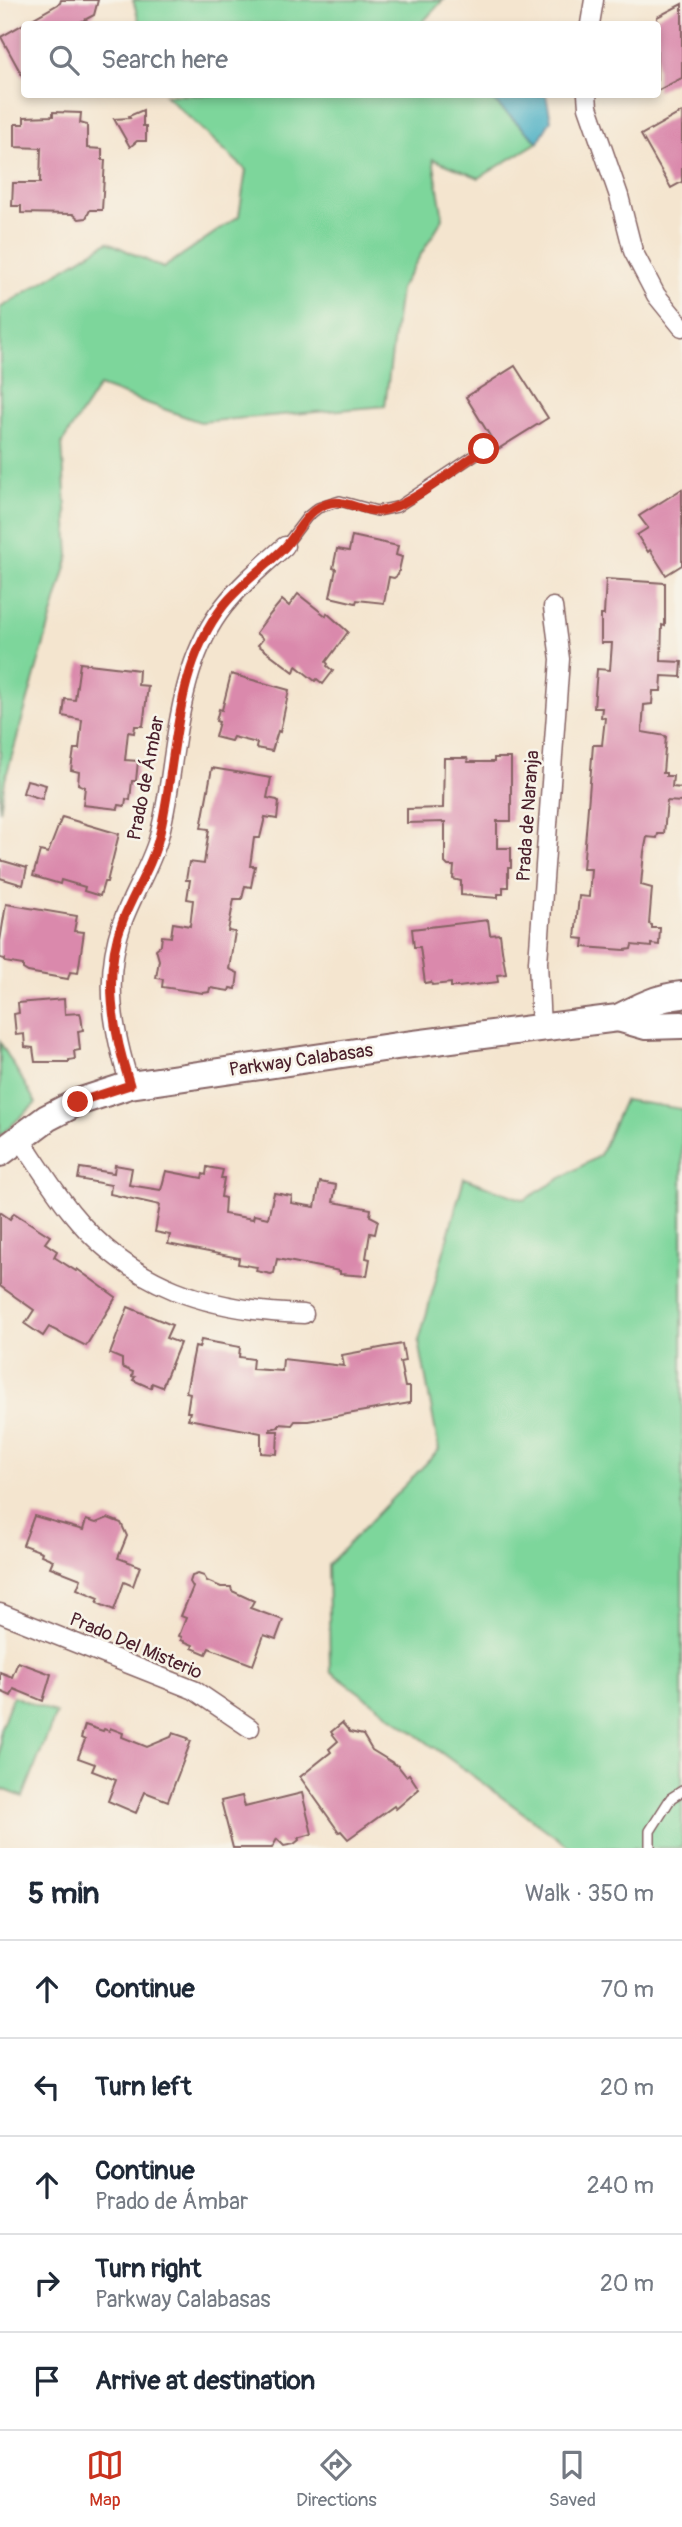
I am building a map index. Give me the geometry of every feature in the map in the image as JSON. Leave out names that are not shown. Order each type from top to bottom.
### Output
[{"type":"street","points":[[590,21],[594,0]]},
{"type":"street","points":[[587,98],[588,107],[619,195],[633,251],[656,295],[682,327]]},
{"type":"street","name":"Prado de Ámbar","points":[[130,1085],[116,1042],[112,959],[122,922],[158,841],[187,681],[202,641],[223,607],[248,578],[285,546]]},
{"type":"street","name":"Prada de Naranja","points":[[541,1029],[538,962],[561,659],[553,607]]},
{"type":"street","name":"Parkway Calabasas","points":[[10,1145],[47,1118],[78,1102],[130,1085],[397,1046],[618,1018],[639,1006],[667,996],[682,995]]},
{"type":"street","name":"Parkway Calabasas","points":[[618,1018],[646,1026],[682,1025]]},
{"type":"street","points":[[10,1145],[94,1238],[153,1282],[186,1296],[222,1306],[264,1313],[304,1314]]},
{"type":"street","name":"Prado Del Misterio","points":[[0,1613],[194,1690],[250,1728]]},
{"type":"lane","points":[[285,546],[307,517],[318,508],[340,501],[377,511],[397,507],[484,449]]},
{"type":"lane","points":[[650,1848],[650,1831],[671,1798],[682,1791]]},
{"type":"green space","points":[[133,0],[443,0],[424,21],[139,21]]},
{"type":"green space","points":[[168,98],[490,98],[538,142],[479,178],[433,159],[443,218],[400,289],[385,406],[200,422],[99,386],[62,443],[69,556],[5,780],[0,811],[0,308],[108,242],[163,268],[239,216],[246,170]]},
{"type":"green space","points":[[0,1042],[36,1103],[0,1136]]},
{"type":"green space","points":[[624,1100],[682,1109],[682,1848],[571,1848],[330,1671],[328,1565],[439,1450],[419,1341],[464,1178],[524,1200],[600,1155]]},
{"type":"green space","points":[[13,1696],[56,1713],[23,1797],[0,1788],[0,1730]]},
{"type":"water","points":[[490,98],[547,98],[551,120],[538,142]]},
{"type":"building","points":[[61,0],[98,0],[94,15],[83,21],[29,21]]},
{"type":"building","points":[[682,4],[682,78],[661,89],[661,21],[657,21],[657,17]]},
{"type":"building","points":[[21,25],[21,74],[1,37]]},
{"type":"building","points":[[143,110],[146,141],[137,141],[130,147],[114,119],[130,118],[129,116]]},
{"type":"building","points":[[53,112],[81,113],[80,123],[87,125],[87,148],[102,149],[102,160],[105,160],[102,210],[90,210],[86,218],[79,219],[73,214],[21,213],[21,206],[12,206],[13,183],[40,183],[41,148],[15,147],[15,124],[24,124],[24,117],[53,116]]},
{"type":"building","points":[[682,112],[682,182],[671,188],[641,135]]},
{"type":"building","points":[[515,366],[548,418],[498,449],[466,397]]},
{"type":"building","points":[[682,489],[682,565],[666,575],[637,535],[648,528],[639,516]]},
{"type":"building","points":[[352,536],[398,546],[396,555],[402,557],[398,575],[389,577],[384,603],[357,600],[356,603],[330,597],[337,549],[349,551]]},
{"type":"building","points":[[606,579],[665,583],[665,626],[662,625],[661,661],[682,662],[681,677],[662,676],[661,691],[653,691],[652,704],[644,705],[642,732],[666,736],[663,773],[673,776],[672,787],[682,788],[682,802],[667,801],[664,834],[658,834],[657,838],[647,837],[644,852],[641,885],[652,888],[649,924],[652,928],[660,928],[659,945],[632,945],[631,949],[625,950],[583,947],[584,939],[575,938],[579,896],[589,897],[591,869],[583,869],[593,745],[602,745],[605,718],[601,717],[602,708],[594,708],[597,669],[610,670],[612,643],[601,643],[601,615],[604,615]]},
{"type":"building","points":[[298,594],[326,616],[327,613],[348,632],[326,662],[333,671],[323,684],[296,666],[294,672],[258,645],[263,639],[256,633],[267,618],[282,600],[289,606]]},
{"type":"building","points":[[80,663],[139,670],[138,685],[148,686],[143,726],[135,726],[134,733],[128,732],[125,760],[138,761],[136,781],[132,781],[130,800],[126,799],[125,806],[119,805],[118,809],[83,805],[85,787],[78,784],[79,772],[71,770],[74,749],[79,749],[82,720],[63,716],[65,699],[75,700]]},
{"type":"building","points":[[231,674],[289,690],[280,732],[278,731],[272,751],[256,748],[257,743],[233,737],[231,741],[215,737],[219,709],[222,710]]},
{"type":"building","points":[[444,758],[494,762],[494,758],[511,758],[511,821],[497,821],[497,848],[511,848],[511,868],[508,868],[508,887],[503,887],[503,894],[498,894],[498,898],[461,895],[461,881],[453,879],[454,866],[445,863],[445,822],[407,823],[407,809],[443,808]]},
{"type":"building","points":[[212,768],[271,778],[267,798],[279,802],[277,819],[265,817],[260,838],[254,838],[250,866],[255,866],[251,887],[245,886],[242,899],[234,899],[228,931],[235,932],[229,969],[238,973],[236,989],[230,988],[229,991],[210,988],[209,992],[203,993],[162,987],[163,979],[156,978],[159,960],[156,949],[161,945],[162,936],[171,937],[173,923],[190,926],[193,900],[187,899],[190,880],[186,880],[189,862],[204,864],[209,829],[201,828]]},
{"type":"building","points":[[27,780],[46,785],[42,799],[23,793]]},
{"type":"building","points":[[62,817],[119,834],[107,882],[104,882],[100,896],[84,891],[85,887],[61,880],[60,884],[33,876],[40,851],[48,853]]},
{"type":"building","points":[[0,860],[27,868],[23,885],[0,878]]},
{"type":"building","points":[[6,904],[77,916],[74,931],[84,932],[78,973],[70,972],[68,979],[28,972],[23,969],[23,965],[5,962],[5,959],[0,958]]},
{"type":"building","points":[[488,920],[490,935],[500,934],[506,974],[497,975],[498,982],[458,987],[451,987],[451,983],[425,983],[420,947],[414,947],[412,929]]},
{"type":"building","points":[[64,999],[65,1014],[80,1013],[81,1016],[83,1030],[78,1031],[80,1050],[74,1051],[75,1059],[69,1062],[35,1062],[33,1048],[25,1047],[24,1034],[16,1035],[14,1014],[19,1013],[18,1003]]},
{"type":"building","points":[[115,1165],[132,1168],[129,1185],[161,1190],[166,1171],[202,1178],[203,1174],[206,1175],[207,1167],[223,1170],[221,1197],[225,1198],[224,1214],[253,1219],[254,1215],[268,1218],[274,1193],[292,1196],[291,1203],[315,1207],[320,1182],[336,1185],[333,1202],[371,1209],[370,1216],[378,1220],[375,1234],[370,1233],[366,1258],[370,1259],[367,1276],[340,1274],[340,1271],[277,1259],[274,1273],[271,1274],[256,1271],[257,1267],[238,1264],[239,1258],[168,1244],[170,1235],[155,1232],[160,1205],[110,1194],[111,1185],[78,1179],[80,1168],[114,1173]]},
{"type":"building","points":[[0,1212],[10,1219],[14,1213],[50,1236],[45,1243],[57,1251],[54,1257],[76,1271],[77,1269],[116,1297],[86,1346],[49,1327],[43,1336],[25,1324],[34,1310],[0,1286]]},
{"type":"building","points":[[128,1307],[172,1325],[166,1338],[180,1343],[162,1387],[152,1383],[151,1388],[133,1380],[133,1372],[122,1367],[122,1359],[110,1354]]},
{"type":"building","points":[[201,1340],[240,1347],[239,1357],[253,1359],[252,1369],[282,1371],[283,1359],[344,1366],[342,1355],[402,1344],[405,1361],[400,1362],[405,1387],[410,1387],[410,1403],[295,1421],[292,1425],[279,1424],[279,1427],[270,1429],[278,1431],[277,1454],[261,1453],[261,1433],[188,1419],[190,1393],[186,1392],[195,1347],[199,1348]]},
{"type":"building","points":[[34,1516],[83,1530],[86,1520],[96,1523],[108,1518],[121,1523],[127,1536],[118,1558],[140,1566],[133,1586],[124,1582],[114,1610],[97,1603],[99,1598],[77,1589],[81,1579],[50,1567],[53,1560],[41,1555],[42,1552],[23,1545]]},
{"type":"building","points":[[198,1574],[221,1587],[231,1587],[232,1591],[254,1601],[250,1608],[283,1620],[276,1639],[264,1635],[253,1665],[209,1648],[206,1654],[181,1640],[182,1637],[179,1636],[186,1618],[181,1616],[193,1587],[190,1582],[192,1576]]},
{"type":"building","points":[[18,1662],[51,1674],[43,1701],[14,1689],[11,1696],[0,1691],[0,1672],[12,1677]]},
{"type":"building","points":[[342,1723],[350,1732],[363,1735],[372,1750],[398,1766],[406,1776],[409,1774],[419,1789],[396,1809],[394,1806],[348,1839],[339,1832],[300,1777],[331,1752],[329,1749],[338,1741],[331,1732]]},
{"type":"building","points":[[85,1725],[103,1731],[109,1731],[110,1728],[123,1733],[122,1737],[147,1747],[171,1737],[173,1733],[188,1738],[187,1740],[191,1741],[168,1801],[145,1792],[136,1813],[108,1801],[116,1780],[92,1771],[95,1764],[78,1758],[85,1740],[81,1738]]},
{"type":"building","points":[[302,1793],[312,1834],[298,1838],[294,1844],[284,1846],[277,1839],[272,1848],[233,1848],[221,1801],[242,1796],[245,1807]]},
{"type":"route","points":[[78,1102],[130,1085],[116,1042],[112,959],[122,922],[158,841],[187,681],[202,641],[223,607],[248,578],[285,546],[307,517],[318,508],[340,501],[377,511],[397,507],[484,449]]}]
